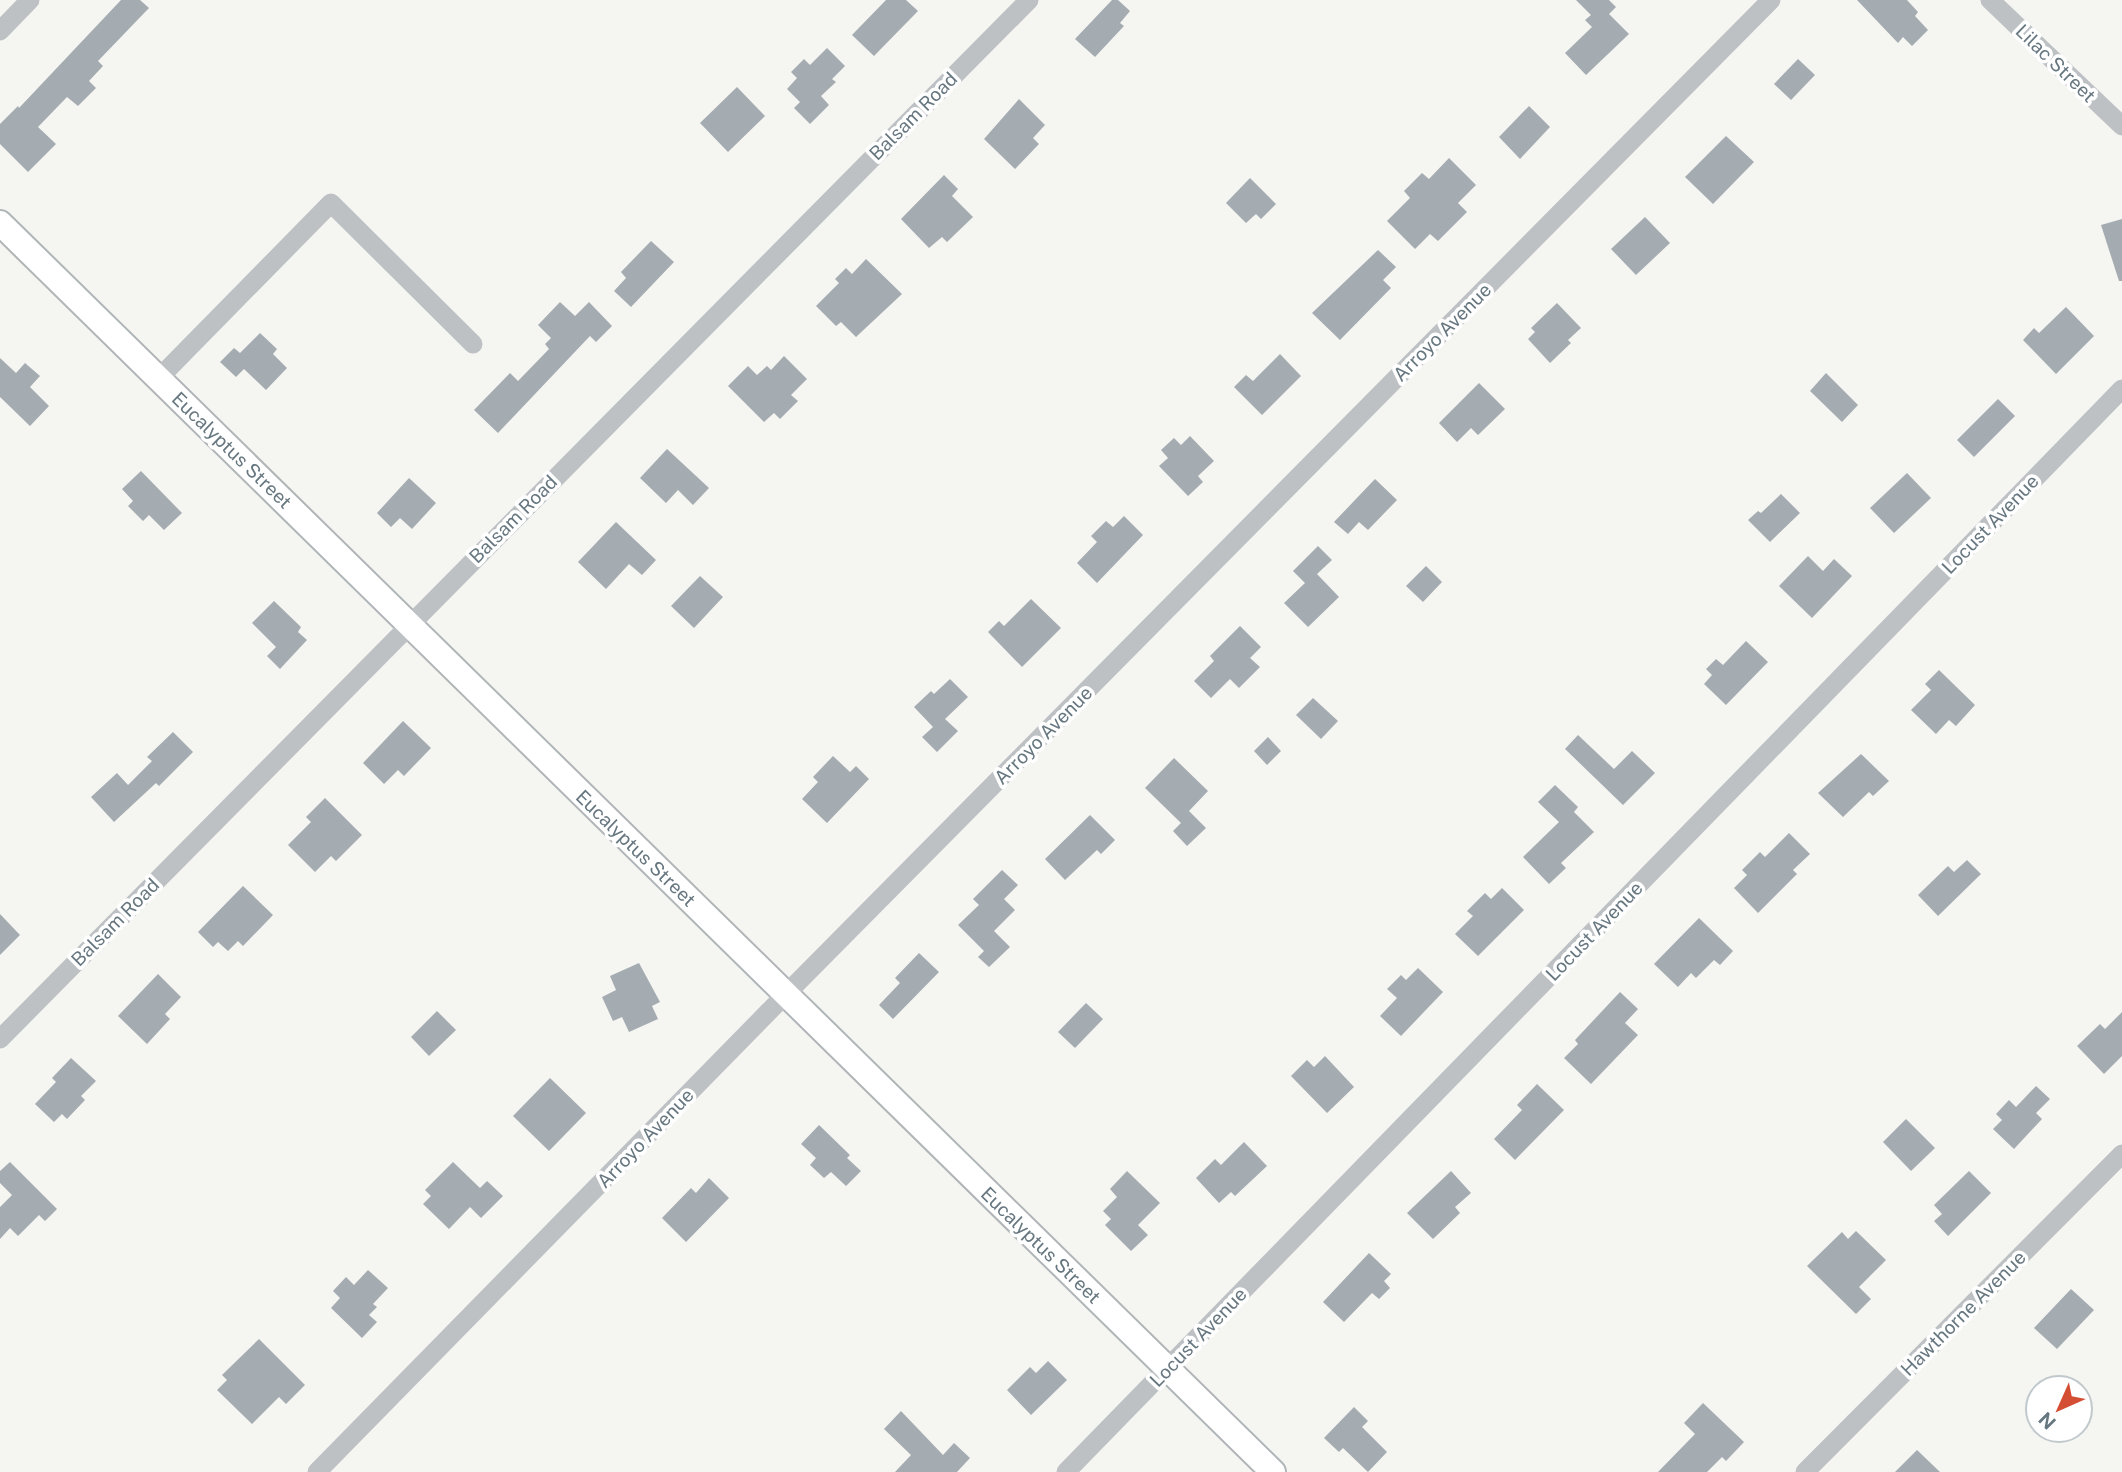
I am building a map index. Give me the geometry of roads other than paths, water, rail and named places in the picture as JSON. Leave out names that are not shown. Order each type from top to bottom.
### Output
[{"type":"main road","name":"Eucalyptus Street","points":[[0,223],[1273,1472]]},
{"type":"street","points":[[0,31],[30,0]]},
{"type":"street","name":"Balsam Road","points":[[0,1039],[1029,0]]},
{"type":"street","name":"Arroyo Avenue","points":[[317,1472],[786,994],[1771,0]]},
{"type":"street","name":"Lilac Street","points":[[1990,0],[2122,126]]},
{"type":"street","points":[[159,379],[331,203],[473,344]]},
{"type":"street","name":"Locust Avenue","points":[[1066,1472],[2122,389]]},
{"type":"street","name":"Hawthorne Avenue","points":[[1805,1472],[2122,1154]]}]
